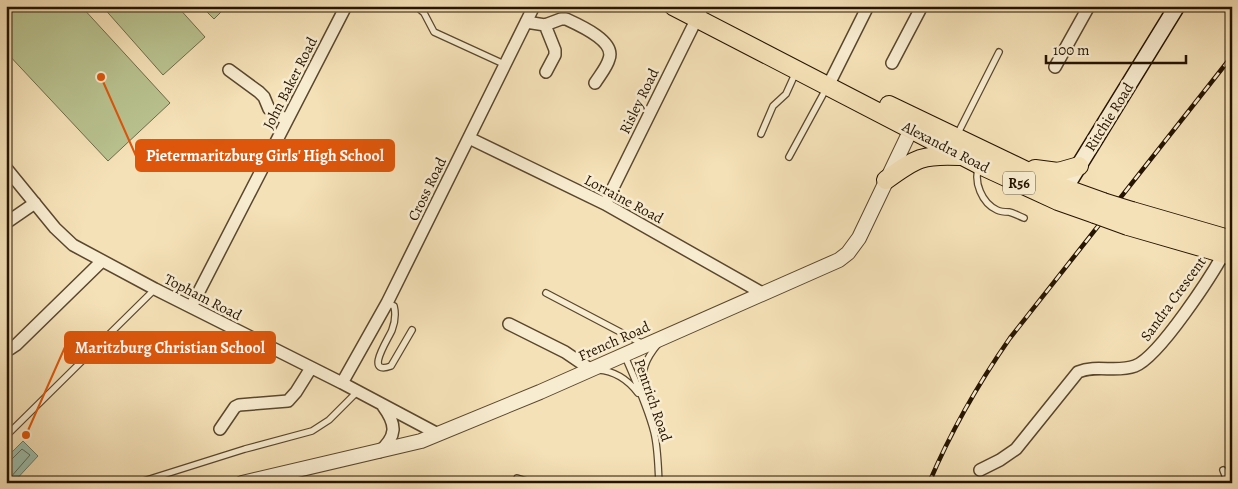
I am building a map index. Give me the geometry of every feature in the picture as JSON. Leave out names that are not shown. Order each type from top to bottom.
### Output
[{"type":"main road","name":"Alexandra Road","points":[[673,6],[698,10],[914,124],[980,164],[1099,208],[1229,247]]},
{"type":"main road","name":"Ritchie Road","points":[[1061,195],[1177,6]]},
{"type":"main road","name":"Alexandra Road","points":[[698,10],[797,70],[830,81]]},
{"type":"main road","name":"Alexandra Road","points":[[914,124],[956,137],[1022,169],[1061,195]]},
{"type":"main road","points":[[886,180],[916,160],[933,156],[964,156]]},
{"type":"main road","points":[[1022,169],[1058,172],[1079,166]]},
{"type":"street","name":"John Baker Road","points":[[190,307],[346,6]]},
{"type":"street","name":"Cross Road","points":[[342,383],[387,303],[534,6]]},
{"type":"street","points":[[830,81],[868,6]]},
{"type":"street","points":[[892,63],[922,6]]},
{"type":"street","points":[[1055,67],[1088,6]]},
{"type":"street","name":"Risley Road","points":[[605,204],[698,10]]},
{"type":"street","points":[[526,22],[545,26],[561,19],[566,19],[605,42],[610,50],[609,59],[595,83]]},
{"type":"street","points":[[545,26],[555,50],[555,55],[546,72]]},
{"type":"street","points":[[229,70],[264,97],[269,109],[287,120]]},
{"type":"street","name":"French Road","points":[[242,483],[404,446],[438,434],[839,260],[848,253],[859,238],[914,124]]},
{"type":"street","name":"Lorraine Road","points":[[469,138],[605,204],[762,293]]},
{"type":"street","name":"Topham Road","points":[[6,168],[55,228],[68,240],[102,261],[358,391],[438,434]]},
{"type":"street","points":[[6,223],[35,204]]},
{"type":"street","name":"Sandra Crescent","points":[[980,470],[1016,449],[1078,372],[1090,368],[1130,368],[1144,360],[1177,324],[1229,247]]},
{"type":"street","points":[[6,348],[10,349],[16,345],[102,261]]},
{"type":"street","points":[[509,324],[565,352],[590,369]]},
{"type":"street","points":[[220,429],[235,407],[239,405],[288,401],[311,368]]},
{"type":"street","points":[[379,452],[390,442],[393,428],[390,417],[382,404]]},
{"type":"lane","points":[[416,6],[424,13],[434,32],[506,65]]},
{"type":"lane","points":[[956,137],[999,52]]},
{"type":"lane","points":[[761,134],[773,106],[786,94],[797,70]]},
{"type":"lane","points":[[789,157],[830,81]]},
{"type":"lane","points":[[980,164],[976,179],[985,199],[993,208],[1000,212],[1011,212],[1024,218]]},
{"type":"lane","points":[[6,436],[155,289]]},
{"type":"lane","points":[[546,293],[644,345]]},
{"type":"lane","points":[[387,303],[394,306],[396,312],[392,330],[378,359],[378,364],[381,367],[391,366],[412,330]]},
{"type":"lane","points":[[642,397],[643,366],[651,352],[666,335]]},
{"type":"lane","name":"Pentrich Road","points":[[624,354],[642,397],[655,438],[659,483]]},
{"type":"lane","points":[[590,369],[603,370],[621,376],[642,397]]},
{"type":"lane","points":[[137,483],[245,449],[312,431],[330,420],[358,391]]},
{"type":"lane","points":[[1223,470],[1228,483]]},
{"type":"lane","points":[[517,478],[533,483]]},
{"type":"green space","points":[[6,6],[81,6],[170,103],[108,161],[6,52]]},
{"type":"green space","points":[[102,6],[177,6],[205,37],[163,75]]},
{"type":"green space","points":[[201,6],[227,6],[214,19]]},
{"type":"water","points":[[23,441],[38,456],[11,483],[6,479],[6,458]]},
{"type":"railway","points":[[929,483],[946,445],[966,408],[1010,338],[1232,56]]},
{"type":"place","name":"Pietermaritzburg Girls' High School","points":[[101,77]]},
{"type":"place","name":"Maritzburg Christian School","points":[[26,435]]}]
